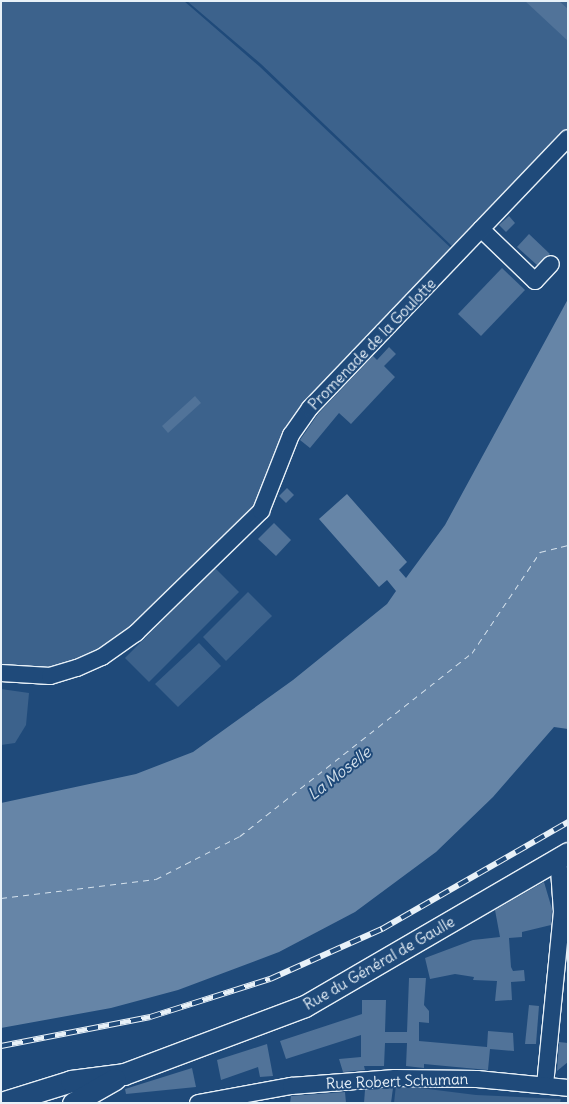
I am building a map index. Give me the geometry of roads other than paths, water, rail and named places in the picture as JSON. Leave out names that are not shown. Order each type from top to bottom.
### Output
[{"type":"main road","name":"Rue du Général de Gaulle","points":[[72,1103],[124,1074],[305,1006],[561,856]]},
{"type":"main road","name":"Rue du Général de Gaulle","points":[[1,1103],[71,1081],[124,1074]]},
{"type":"main road","points":[[40,1103],[124,1074]]},
{"type":"street","name":"Promenade de la Goulotte","points":[[1,673],[50,676],[77,668],[102,657],[136,633],[261,511],[291,436],[310,408],[568,138]]},
{"type":"street","points":[[481,229],[535,281],[551,264]]},
{"type":"street","points":[[545,1086],[562,912],[559,869],[561,856]]},
{"type":"street","name":"Rue Robert Schuman","points":[[198,1103],[254,1091],[281,1097],[290,1086],[395,1078],[476,1079],[568,1088]]},
{"type":"water","name":"La Moselle","points":[[568,299],[568,729],[554,727],[493,797],[436,852],[355,912],[279,952],[178,990],[111,1008],[1,1028],[1,803],[136,774],[193,752],[293,680],[387,604],[396,591],[387,580],[379,587],[319,519],[347,494],[407,562],[399,570],[406,578],[445,525]]},
{"type":"railway","points":[[1,1046],[150,1017],[270,979],[382,929],[568,822]]}]
